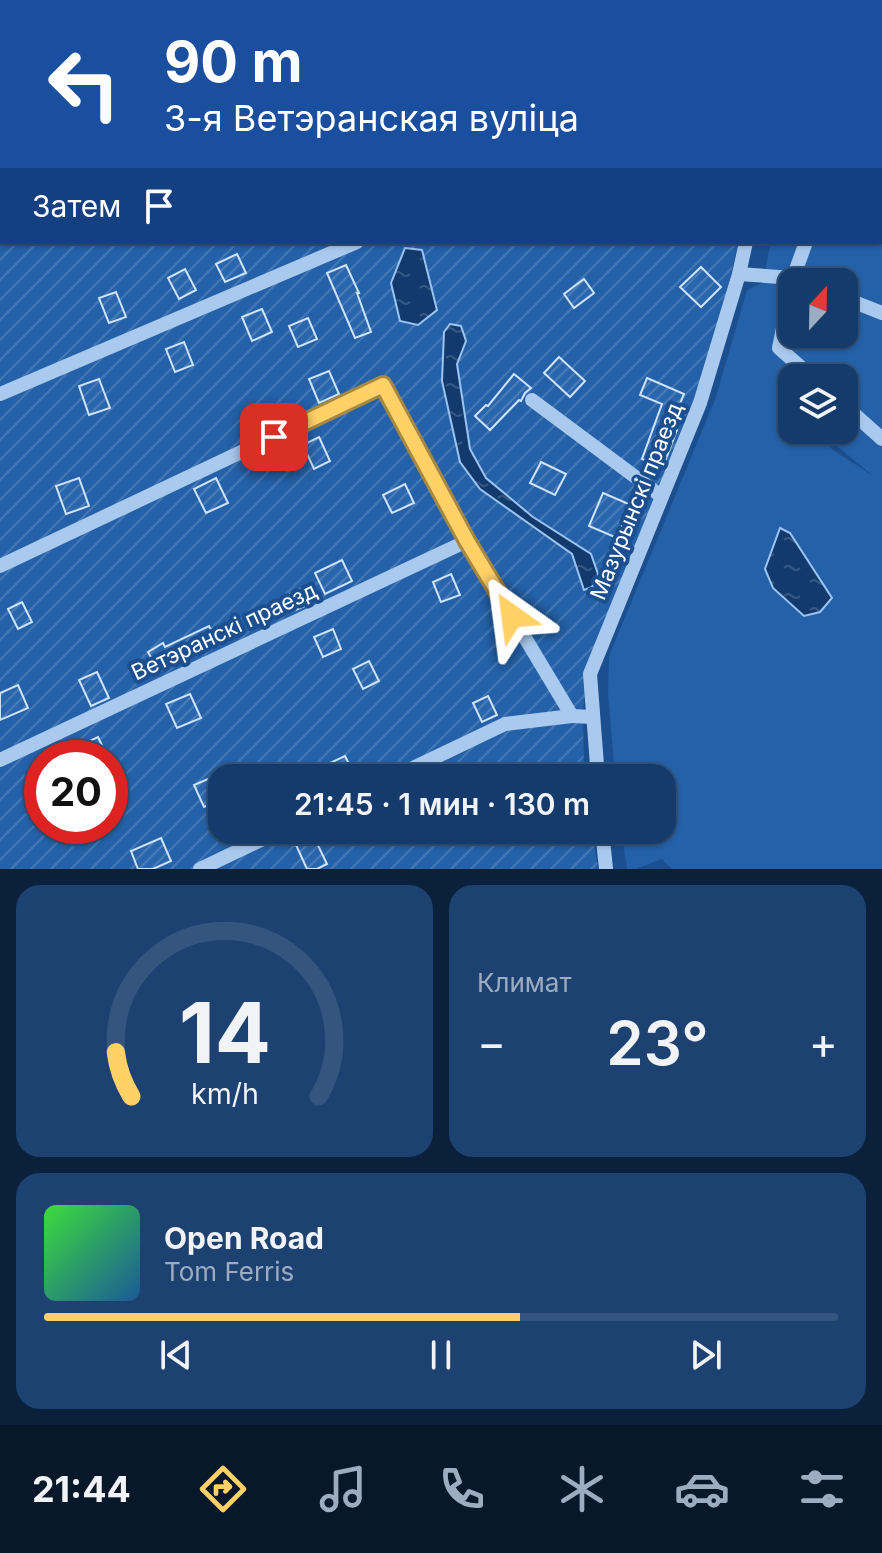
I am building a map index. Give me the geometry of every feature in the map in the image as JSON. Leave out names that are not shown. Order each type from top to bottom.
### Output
[{"type":"street","points":[[0,394],[352,244]]},
{"type":"street","name":"Мазурынскі праезд","points":[[597,764],[590,674],[700,403],[746,244]]},
{"type":"street","points":[[801,268],[806,244]]},
{"type":"street","points":[[739,274],[778,278]]},
{"type":"street","points":[[858,304],[882,313]]},
{"type":"street","points":[[779,348],[797,364]]},
{"type":"street","points":[[0,566],[383,385],[467,541],[572,716]]},
{"type":"street","points":[[532,400],[661,496]]},
{"type":"street","points":[[858,418],[882,439]]},
{"type":"street","name":"Ветэранскі праезд","points":[[0,760],[467,541]]},
{"type":"street","points":[[421,764],[505,724],[572,716],[592,717]]},
{"type":"street","points":[[200,869],[253,844]]},
{"type":"street","points":[[603,844],[606,869]]},
{"type":"shaded area","points":[[0,244],[738,244],[710,352],[692,407],[587,673],[583,712],[584,764],[208,764],[208,844],[594,844],[598,869],[0,869]]},
{"type":"shaded area","points":[[771,244],[882,244],[882,869],[672,869],[662,859],[636,869],[627,869],[623,844],[676,844],[676,764],[614,764],[608,692],[609,656],[716,397],[747,290],[762,283]]},
{"type":"water","points":[[405,248],[422,250],[437,310],[418,325],[400,321],[391,283]]},
{"type":"water","points":[[450,324],[461,326],[466,341],[457,364],[470,449],[486,478],[533,517],[591,554],[598,574],[592,587],[584,590],[572,554],[480,489],[460,462],[442,381],[444,332]]},
{"type":"water","points":[[780,528],[790,533],[832,598],[820,612],[804,616],[773,588],[765,569]]},
{"type":"building","points":[[237,254],[246,273],[225,282],[216,264]]},
{"type":"building","points":[[346,265],[371,332],[355,338],[327,273]]},
{"type":"building","points":[[701,267],[721,287],[701,307],[680,287]]},
{"type":"building","points":[[185,269],[196,290],[179,299],[168,278]]},
{"type":"building","points":[[584,279],[594,293],[574,308],[564,294]]},
{"type":"building","points":[[116,292],[126,317],[109,323],[99,298]]},
{"type":"building","points":[[262,309],[272,332],[252,341],[242,317]]},
{"type":"building","points":[[308,318],[317,339],[298,347],[289,326]]},
{"type":"building","points":[[184,342],[193,365],[175,372],[166,349]]},
{"type":"building","points":[[559,357],[585,381],[570,397],[544,373]]},
{"type":"building","points":[[329,371],[339,394],[319,403],[309,379]]},
{"type":"building","points":[[514,374],[531,388],[490,430],[475,416],[488,406]]},
{"type":"building","points":[[647,378],[684,394],[670,428],[677,430],[663,467],[642,459],[662,404],[640,395]]},
{"type":"building","points":[[99,379],[110,408],[89,415],[79,386]]},
{"type":"building","points":[[319,437],[330,461],[314,469],[303,445]]},
{"type":"building","points":[[541,462],[566,474],[555,495],[530,483]]},
{"type":"building","points":[[79,478],[89,506],[66,514],[56,486]]},
{"type":"building","points":[[216,478],[228,503],[206,513],[194,489]]},
{"type":"building","points":[[405,484],[414,503],[392,513],[383,495]]},
{"type":"building","points":[[603,493],[631,505],[617,538],[589,526]]},
{"type":"building","points":[[342,560],[352,581],[325,594],[315,573]]},
{"type":"building","points":[[451,574],[460,595],[441,602],[433,582]]},
{"type":"building","points":[[304,587],[312,603],[291,612],[284,597]]},
{"type":"building","points":[[22,602],[32,622],[18,629],[8,609]]},
{"type":"building","points":[[209,626],[218,645],[197,655],[196,652],[159,672],[148,652]]},
{"type":"building","points":[[333,629],[341,649],[323,657],[314,637]]},
{"type":"building","points":[[369,661],[379,681],[363,689],[353,669]]},
{"type":"building","points":[[97,672],[109,698],[91,706],[79,680]]},
{"type":"building","points":[[18,685],[28,708],[0,720],[0,693]]},
{"type":"building","points":[[190,694],[201,718],[177,728],[166,704]]},
{"type":"building","points":[[488,696],[497,715],[482,722],[473,703]]},
{"type":"building","points":[[345,756],[349,764],[328,764]]},
{"type":"building","points":[[208,779],[208,805],[204,807],[194,785]]},
{"type":"building","points":[[161,838],[171,861],[153,869],[138,869],[131,851]]},
{"type":"building","points":[[317,844],[327,864],[317,869],[307,869],[296,845]]},
{"type":"route","points":[[274,437],[383,385],[467,541],[512,616]]}]
